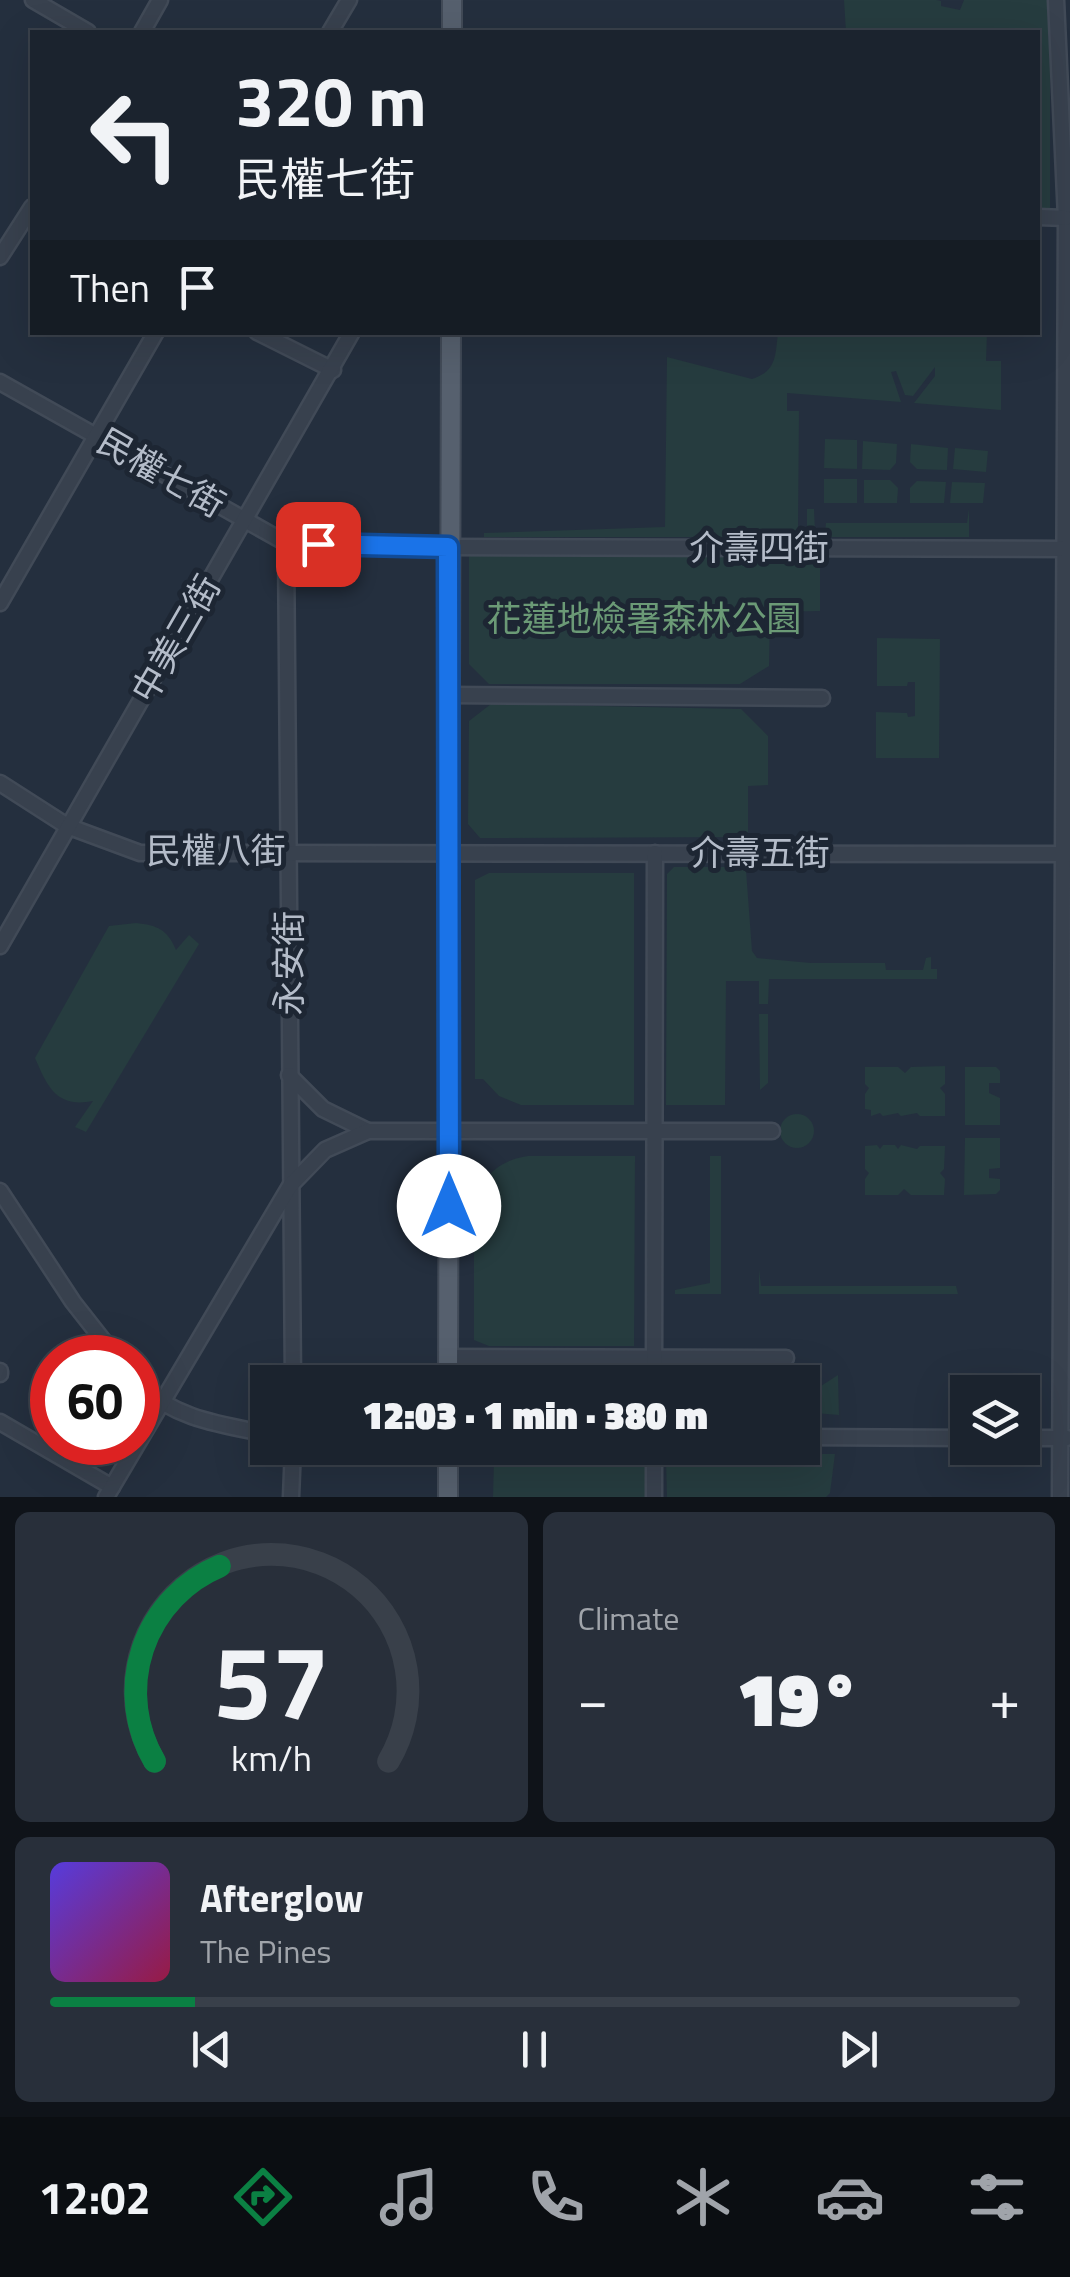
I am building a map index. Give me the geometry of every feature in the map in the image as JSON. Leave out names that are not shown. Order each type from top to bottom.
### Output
[{"type":"main road","points":[[452,0],[452,30]]},
{"type":"main road","points":[[448,1365],[450,335]]},
{"type":"main road","points":[[448,1465],[448,1497]]},
{"type":"street","points":[[33,0],[85,30]]},
{"type":"street","points":[[143,30],[160,0]]},
{"type":"street","points":[[331,30],[349,0]]},
{"type":"street","points":[[1056,0],[1066,218],[1067,549],[1065,1438],[1060,1497]]},
{"type":"street","points":[[0,257],[30,210]]},
{"type":"street","points":[[1040,217],[1066,218]]},
{"type":"street","points":[[0,603],[154,335]]},
{"type":"street","points":[[263,335],[332,370]]},
{"type":"street","name":"中美三街","points":[[0,946],[350,335]]},
{"type":"street","name":"民權七街","points":[[0,382],[286,543],[448,547]]},
{"type":"street","name":"永安街","points":[[286,543],[293,1365]]},
{"type":"street","name":"介壽四街","points":[[448,547],[1067,549]]},
{"type":"street","points":[[450,695],[822,698]]},
{"type":"street","name":"民權八街","points":[[0,783],[67,826],[140,853],[449,853]]},
{"type":"street","name":"介壽五街","points":[[449,853],[1066,854]]},
{"type":"street","points":[[654,1365],[655,853]]},
{"type":"street","points":[[289,1076],[323,1109],[368,1131]]},
{"type":"street","points":[[0,1422],[109,1492],[290,1186],[325,1150],[368,1131],[772,1131]]},
{"type":"street","points":[[0,1191],[99,1335]]},
{"type":"street","points":[[448,1358],[786,1358]]},
{"type":"street","points":[[161,1404],[207,1422],[250,1430]]},
{"type":"street","points":[[820,1437],[950,1438]]},
{"type":"street","points":[[291,1497],[293,1465]]},
{"type":"street","points":[[654,1465],[654,1497]]},
{"type":"green space","points":[[844,0],[936,0],[941,1],[941,6],[960,10],[964,0],[1047,0],[1050,208],[1040,213],[1040,30],[846,30]]},
{"type":"green space","points":[[778,335],[987,335],[986,361],[1001,361],[1001,410],[914,403],[935,376],[935,367],[913,396],[905,395],[896,371],[891,372],[901,402],[787,393],[787,411],[799,411],[798,527],[807,527],[807,509],[814,509],[815,532],[825,532],[826,523],[967,523],[969,509],[969,537],[484,537],[484,533],[665,527],[667,357],[752,379],[766,372],[775,356]]},
{"type":"green space","points":[[825,439],[857,440],[857,469],[824,468]]},
{"type":"green space","points":[[863,441],[897,444],[896,463],[890,470],[862,469]]},
{"type":"green space","points":[[911,444],[948,448],[947,470],[917,469],[910,462]]},
{"type":"green space","points":[[955,448],[988,451],[986,472],[953,469]]},
{"type":"green space","points":[[824,479],[857,479],[857,503],[824,503]]},
{"type":"green space","points":[[864,480],[890,480],[898,488],[897,503],[864,503]]},
{"type":"green space","points":[[917,481],[946,482],[944,503],[910,503],[910,488]]},
{"type":"green space","points":[[952,482],[985,483],[983,503],[950,503]]},
{"type":"green space","name":"花蓮地檢署森林公園","points":[[820,554],[820,611],[770,612],[769,666],[740,684],[489,684],[469,664],[469,556]]},
{"type":"green space","points":[[877,638],[940,639],[939,758],[876,758],[876,712],[915,716],[915,682],[908,682],[907,686],[877,686]]},
{"type":"green space","name":"花蓮地檢署森林公園","points":[[491,704],[741,709],[768,736],[768,785],[748,786],[748,837],[480,838],[468,824],[469,721]]},
{"type":"green space","points":[[674,867],[746,870],[752,951],[757,958],[885,963],[886,970],[923,970],[926,958],[931,957],[931,969],[937,969],[937,979],[769,979],[768,1004],[759,1004],[759,981],[726,981],[725,1105],[666,1105],[667,874]]},
{"type":"green space","points":[[489,873],[634,873],[634,1105],[521,1105],[499,1096],[483,1079],[475,1079],[475,880]]},
{"type":"green space","points":[[136,923],[161,930],[176,950],[189,935],[199,944],[86,1132],[75,1127],[93,1101],[71,1101],[55,1093],[35,1058],[109,926]]},
{"type":"green space","points":[[759,1014],[768,1014],[768,1083],[760,1090]]},
{"type":"green space","points":[[945,1066],[945,1084],[940,1088],[945,1094],[945,1116],[871,1116],[871,1110],[865,1109],[869,1088],[865,1084],[865,1067],[898,1067],[905,1073],[911,1067]]},
{"type":"green space","points":[[965,1067],[996,1067],[1000,1071],[1000,1083],[989,1083],[989,1093],[1000,1098],[1000,1125],[965,1125]]},
{"type":"green space","points":[[797,1114],[809,1119],[814,1131],[809,1143],[797,1148],[785,1143],[780,1131],[785,1119]]},
{"type":"green space","points":[[965,1138],[1000,1138],[1000,1168],[989,1169],[989,1178],[1000,1179],[996,1194],[964,1195]]},
{"type":"green space","points":[[877,1145],[880,1149],[883,1145],[895,1145],[898,1149],[901,1145],[917,1149],[945,1146],[944,1169],[940,1173],[945,1179],[944,1195],[911,1195],[904,1189],[898,1195],[865,1195],[869,1173],[865,1169],[865,1146]]},
{"type":"green space","points":[[528,1156],[635,1156],[634,1346],[489,1346],[474,1340],[477,1199],[485,1181],[498,1167]]},
{"type":"green space","points":[[710,1156],[721,1156],[721,1294],[675,1294],[675,1290],[710,1283]]},
{"type":"green space","points":[[759,1269],[761,1286],[956,1286],[958,1294],[759,1294]]},
{"type":"green space","points":[[838,1375],[839,1415],[820,1413],[821,1386]]},
{"type":"green space","points":[[820,1454],[835,1454],[830,1493],[826,1497],[667,1497],[666,1465],[820,1465]]},
{"type":"green space","points":[[494,1465],[648,1465],[647,1497],[493,1497]]},
{"type":"route","points":[[318,544],[448,547],[449,1206]]}]
